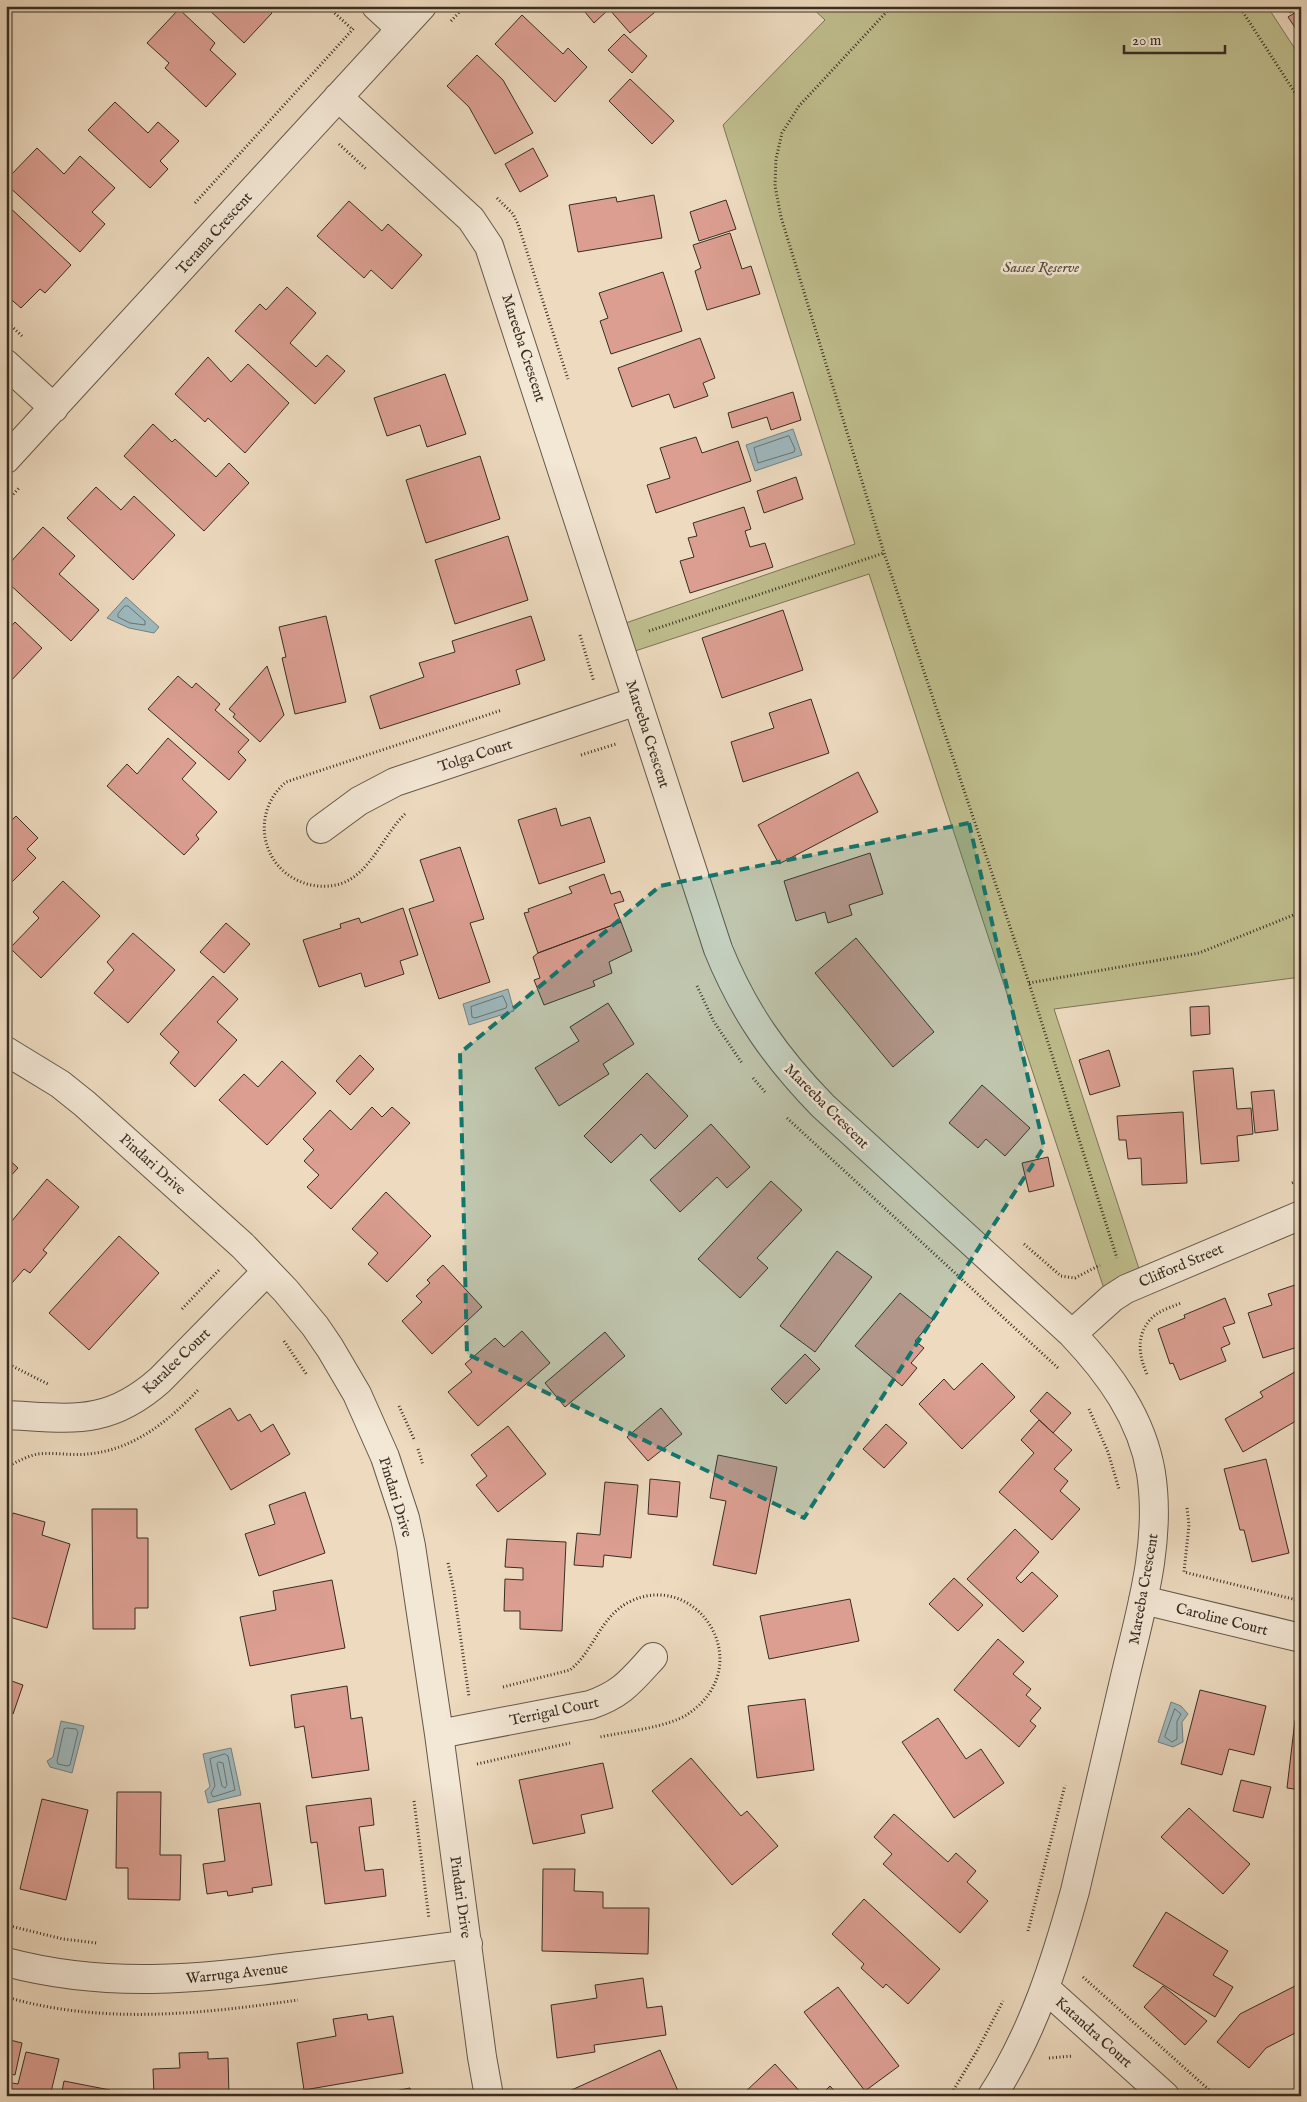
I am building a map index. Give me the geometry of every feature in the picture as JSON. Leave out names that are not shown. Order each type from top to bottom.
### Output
[{"type":"street","points":[[376,6],[400,29]]},
{"type":"street","name":"Terama Crescent","points":[[6,459],[422,6]]},
{"type":"street","name":"Mareeba Crescent","points":[[338,96],[471,219],[490,246],[718,950],[750,1017],[767,1043],[802,1085],[823,1106],[1072,1334],[1092,1356],[1122,1397],[1141,1434],[1151,1472],[1155,1518],[1153,1545],[1143,1600],[1075,1892],[1046,1989],[1028,2032],[1004,2078],[992,2096]]},
{"type":"street","points":[[6,364],[54,408]]},
{"type":"street","name":"Tolga Court","points":[[321,829],[359,801],[395,782],[638,701]]},
{"type":"street","name":"Pindari Drive","points":[[6,1051],[60,1084],[85,1104],[173,1182],[267,1271],[305,1314],[330,1348],[357,1394],[385,1457],[405,1518],[411,1546],[489,2096]]},
{"type":"street","name":"Clifford Street","points":[[1072,1334],[1112,1298],[1126,1289],[1301,1215]]},
{"type":"street","name":"Karalee Court","points":[[6,1415],[74,1418],[98,1416],[144,1395],[267,1271]]},
{"type":"street","name":"Caroline Court","points":[[1143,1600],[1301,1638]]},
{"type":"street","name":"Terrigal Court","points":[[439,1734],[590,1705],[609,1698],[625,1686],[653,1657]]},
{"type":"street","name":"Warruga Avenue","points":[[6,1962],[68,1975],[128,1980],[163,1980],[237,1974],[468,1944]]},
{"type":"street","name":"Katandra Court","points":[[1046,1989],[1165,2096]]},
{"type":"path","points":[[192,207],[353,30],[327,6]]},
{"type":"path","points":[[892,6],[795,112],[782,132],[776,158],[775,186],[781,218],[884,553],[1029,983],[1117,1258]]},
{"type":"path","points":[[1240,6],[1301,102]]},
{"type":"path","points":[[339,144],[368,171]]},
{"type":"path","points":[[492,193],[506,207],[518,224],[571,388]]},
{"type":"path","points":[[652,640],[649,630],[884,553]]},
{"type":"path","points":[[580,634],[594,680]]},
{"type":"path","points":[[616,744],[619,754]]},
{"type":"path","points":[[1029,983],[1199,952],[1301,912]]},
{"type":"path","points":[[694,979],[714,1022],[744,1065]]},
{"type":"path","points":[[749,1072],[766,1094]]},
{"type":"path","points":[[785,1115],[801,1132],[1065,1375]]},
{"type":"path","points":[[1018,1239],[1062,1276]]},
{"type":"path","points":[[179,1312],[219,1270]]},
{"type":"path","points":[[282,1338],[308,1377]]},
{"type":"path","points":[[6,1363],[26,1375],[56,1387]]},
{"type":"path","points":[[1086,1403],[1108,1452],[1121,1497]]},
{"type":"path","points":[[1184,1572],[1301,1602]]},
{"type":"path","points":[[1028,1933],[1066,1781]]},
{"type":"path","points":[[414,1800],[428,1917],[419,1918]]},
{"type":"path","points":[[6,1925],[63,1939],[99,1943]]},
{"type":"path","points":[[1083,1977],[1216,2096]]},
{"type":"path","points":[[950,2096],[978,2049],[1006,1994]]},
{"type":"highlighted area","points":[[969,823],[1044,1147],[804,1518],[467,1354],[460,1053],[660,886]]},
{"type":"green space","name":"Sasses Reserve","points":[[810,6],[1267,6],[1301,58],[1301,977],[1054,1009],[1143,1281],[1108,1301],[869,574],[623,655],[614,627],[855,544],[723,125],[825,20]]},
{"type":"water","points":[[793,429],[802,455],[755,471],[746,445]]},
{"type":"water","points":[[126,597],[159,627],[154,633],[129,628],[107,618]]},
{"type":"water","points":[[508,989],[514,1011],[469,1025],[463,1004]]},
{"type":"water","points":[[1171,1702],[1181,1706],[1188,1714],[1182,1722],[1183,1742],[1173,1747],[1158,1742]]},
{"type":"water","points":[[61,1721],[84,1726],[72,1773],[50,1767],[47,1761],[53,1757]]},
{"type":"water","points":[[231,1748],[241,1795],[208,1803],[205,1791],[210,1787],[203,1754]]},
{"type":"building","points":[[205,6],[265,6],[272,13],[244,43]]},
{"type":"building","points":[[580,6],[661,7],[630,33],[609,9],[594,23]]},
{"type":"building","points":[[1285,6],[1301,6],[1290,13]]},
{"type":"building","points":[[179,9],[215,43],[210,50],[236,74],[206,107],[165,68],[169,63],[147,43]]},
{"type":"building","points":[[1301,9],[1301,34],[1300,35],[1288,17]]},
{"type":"building","points":[[522,15],[563,54],[568,48],[587,67],[555,102],[495,44]]},
{"type":"building","points":[[624,34],[647,56],[632,73],[608,50]]},
{"type":"building","points":[[477,55],[503,80],[533,133],[495,154],[469,107],[447,86]]},
{"type":"building","points":[[630,79],[674,121],[652,144],[609,101]]},
{"type":"building","points":[[115,102],[148,133],[158,122],[179,141],[160,161],[168,169],[150,188],[88,130]]},
{"type":"building","points":[[37,148],[64,174],[80,156],[115,188],[92,212],[105,224],[80,252],[6,184],[6,180]]},
{"type":"building","points":[[533,148],[548,176],[520,192],[505,164]]},
{"type":"building","points":[[654,195],[662,238],[578,252],[569,205],[616,197],[617,202]]},
{"type":"building","points":[[726,200],[736,229],[699,241],[690,212]]},
{"type":"building","points":[[349,201],[382,231],[388,224],[422,255],[392,289],[371,270],[364,278],[317,236]]},
{"type":"building","points":[[6,204],[71,265],[45,293],[40,289],[21,308],[6,295],[6,265],[8,263],[6,262]]},
{"type":"building","points":[[730,233],[742,269],[751,266],[760,294],[707,310],[695,271],[701,268],[693,245]]},
{"type":"building","points":[[663,272],[682,331],[611,354],[600,321],[608,318],[599,293]]},
{"type":"building","points":[[287,287],[316,313],[290,343],[316,367],[327,355],[345,371],[315,404],[235,331],[260,304],[266,310]]},
{"type":"building","points":[[700,338],[715,378],[703,383],[708,396],[674,408],[669,394],[632,407],[618,368]]},
{"type":"building","points":[[208,357],[231,382],[248,364],[289,403],[245,453],[208,418],[205,422],[175,394]]},
{"type":"building","points":[[445,374],[466,434],[427,447],[420,425],[387,436],[374,398]]},
{"type":"building","points":[[793,392],[801,420],[771,430],[767,417],[732,428],[728,413]]},
{"type":"building","points":[[153,424],[172,442],[175,439],[216,477],[229,463],[249,483],[204,531],[124,456]]},
{"type":"building","points":[[696,437],[702,453],[738,441],[751,481],[656,513],[647,485],[670,478],[660,448]]},
{"type":"building","points":[[480,456],[500,519],[426,543],[406,480]]},
{"type":"building","points":[[796,477],[803,499],[764,513],[757,491]]},
{"type":"building","points":[[96,487],[121,510],[134,496],[175,535],[133,580],[67,518]]},
{"type":"building","points":[[744,507],[751,529],[745,531],[750,547],[765,543],[773,567],[690,593],[680,561],[694,557],[688,538],[697,536],[693,523]]},
{"type":"building","points":[[43,527],[75,556],[59,574],[99,610],[71,641],[6,581],[6,567]]},
{"type":"building","points":[[508,536],[528,600],[455,624],[435,560]]},
{"type":"building","points":[[783,610],[803,670],[722,698],[702,638]]},
{"type":"building","points":[[326,616],[346,702],[295,714],[282,658],[286,657],[279,627]]},
{"type":"building","points":[[531,616],[545,660],[516,670],[520,684],[380,729],[370,696],[424,677],[419,663],[455,652],[452,641]]},
{"type":"building","points":[[15,622],[42,648],[6,686],[6,628],[8,630]]},
{"type":"building","points":[[267,666],[284,715],[260,742],[233,717],[235,714],[229,709]]},
{"type":"building","points":[[178,676],[192,688],[196,683],[220,704],[215,710],[249,740],[238,752],[246,760],[229,780],[148,709]]},
{"type":"building","points":[[811,699],[829,753],[743,782],[731,742],[774,728],[769,713]]},
{"type":"building","points":[[168,738],[196,763],[182,779],[217,812],[196,835],[199,839],[184,855],[107,786],[127,764],[137,774]]},
{"type":"building","points":[[858,772],[878,812],[779,864],[758,825]]},
{"type":"building","points":[[556,808],[561,826],[590,817],[605,862],[539,884],[518,820]]},
{"type":"building","points":[[16,816],[38,838],[27,849],[36,858],[6,888],[6,826]]},
{"type":"building","points":[[460,847],[484,919],[470,923],[490,982],[439,999],[409,909],[434,901],[420,860]]},
{"type":"building","points":[[870,853],[883,894],[849,905],[852,915],[828,923],[825,912],[796,921],[784,881]]},
{"type":"building","points":[[604,874],[611,894],[620,891],[624,901],[614,904],[621,922],[538,953],[524,913],[529,912],[528,909],[572,893],[569,887]]},
{"type":"building","points":[[63,881],[100,916],[41,978],[10,948],[39,918],[33,912]]},
{"type":"building","points":[[403,908],[418,955],[400,961],[404,974],[365,987],[361,973],[319,987],[303,940],[341,928],[340,924],[359,918],[361,923]]},
{"type":"building","points":[[621,922],[632,951],[609,962],[612,973],[593,981],[595,986],[544,1005],[534,980],[540,978],[533,957],[538,953]]},
{"type":"building","points":[[226,923],[250,944],[224,973],[200,952]]},
{"type":"building","points":[[133,933],[175,970],[128,1023],[94,993],[114,970],[107,962]]},
{"type":"building","points":[[856,938],[934,1032],[893,1067],[815,973]]},
{"type":"building","points":[[213,976],[238,999],[217,1022],[237,1040],[195,1087],[170,1063],[179,1052],[160,1034]]},
{"type":"building","points":[[608,1003],[634,1044],[603,1064],[609,1074],[559,1106],[535,1068],[579,1041],[570,1027]]},
{"type":"building","points":[[1209,1006],[1210,1034],[1191,1036],[1190,1007]]},
{"type":"building","points":[[1109,1050],[1120,1086],[1090,1095],[1079,1060]]},
{"type":"building","points":[[360,1055],[374,1069],[350,1095],[336,1081]]},
{"type":"building","points":[[282,1061],[316,1093],[267,1145],[219,1100],[244,1074],[258,1087]]},
{"type":"building","points":[[1233,1068],[1237,1109],[1251,1108],[1253,1134],[1237,1136],[1239,1161],[1201,1164],[1193,1071]]},
{"type":"building","points":[[647,1073],[688,1116],[655,1149],[641,1134],[611,1163],[584,1136]]},
{"type":"building","points":[[982,1085],[1030,1128],[1005,1156],[986,1139],[978,1148],[949,1123]]},
{"type":"building","points":[[1274,1090],[1278,1130],[1255,1133],[1251,1092]]},
{"type":"building","points":[[372,1107],[382,1117],[392,1107],[410,1123],[331,1209],[307,1187],[319,1175],[304,1161],[314,1150],[303,1139],[330,1110],[351,1130]]},
{"type":"building","points":[[1183,1112],[1187,1183],[1142,1185],[1141,1158],[1128,1159],[1126,1140],[1119,1140],[1117,1116]]},
{"type":"building","points":[[711,1124],[750,1167],[727,1188],[717,1177],[680,1212],[650,1180]]},
{"type":"building","points":[[6,1157],[18,1168],[6,1181]]},
{"type":"building","points":[[1048,1157],[1054,1186],[1029,1192],[1022,1163]]},
{"type":"building","points":[[47,1179],[79,1207],[43,1250],[47,1253],[30,1273],[24,1269],[6,1290],[6,1228]]},
{"type":"building","points":[[771,1181],[802,1210],[757,1258],[768,1268],[740,1298],[698,1259]]},
{"type":"building","points":[[386,1192],[431,1236],[387,1282],[368,1264],[378,1253],[352,1229]]},
{"type":"building","points":[[119,1236],[159,1273],[89,1350],[49,1313]]},
{"type":"building","points":[[837,1251],[872,1277],[815,1352],[780,1326]]},
{"type":"building","points":[[443,1265],[482,1307],[432,1354],[402,1321],[422,1302],[416,1296],[430,1283],[427,1280]]},
{"type":"building","points":[[1301,1283],[1301,1346],[1263,1358],[1248,1313],[1272,1305],[1268,1294]]},
{"type":"building","points":[[900,1293],[933,1320],[915,1341],[924,1348],[911,1363],[917,1368],[902,1386],[855,1346]]},
{"type":"building","points":[[1225,1298],[1235,1323],[1223,1327],[1230,1344],[1221,1348],[1226,1361],[1180,1380],[1173,1363],[1170,1364],[1158,1329],[1185,1318],[1184,1315]]},
{"type":"building","points":[[522,1331],[550,1363],[478,1426],[448,1392],[472,1372],[465,1364],[495,1338],[504,1347]]},
{"type":"building","points":[[605,1332],[625,1356],[565,1407],[545,1383]]},
{"type":"building","points":[[805,1354],[820,1369],[786,1404],[771,1389]]},
{"type":"building","points":[[982,1363],[1015,1397],[962,1449],[919,1404],[944,1379],[954,1390]]},
{"type":"building","points":[[1300,1369],[1301,1418],[1243,1452],[1225,1419],[1263,1397],[1260,1392]]},
{"type":"building","points":[[1047,1392],[1071,1413],[1053,1433],[1030,1411]]},
{"type":"building","points":[[230,1408],[238,1421],[250,1414],[261,1432],[273,1424],[290,1454],[231,1490],[195,1429]]},
{"type":"building","points":[[661,1408],[682,1434],[648,1461],[627,1437]]},
{"type":"building","points":[[1039,1420],[1072,1450],[1054,1469],[1068,1481],[1060,1491],[1080,1509],[1052,1540],[999,1492],[1034,1453],[1021,1440]]},
{"type":"building","points":[[886,1424],[907,1443],[884,1468],[863,1449]]},
{"type":"building","points":[[508,1426],[546,1474],[498,1512],[476,1485],[487,1476],[471,1455]]},
{"type":"building","points":[[718,1455],[777,1467],[756,1574],[713,1565],[726,1501],[710,1498]]},
{"type":"building","points":[[1266,1459],[1289,1553],[1252,1562],[1244,1530],[1240,1530],[1224,1469]]},
{"type":"building","points":[[650,1479],[680,1482],[677,1517],[648,1514]]},
{"type":"building","points":[[605,1482],[638,1485],[631,1558],[604,1555],[603,1567],[574,1565],[577,1533],[600,1535]]},
{"type":"building","points":[[305,1492],[325,1553],[259,1576],[245,1534],[275,1524],[269,1505]]},
{"type":"building","points":[[92,1509],[137,1509],[137,1538],[148,1538],[148,1608],[135,1608],[135,1629],[93,1629]]},
{"type":"building","points":[[13,1513],[45,1522],[42,1535],[70,1544],[47,1628],[6,1616],[6,1537]]},
{"type":"building","points":[[1015,1529],[1039,1552],[1016,1578],[1021,1583],[1032,1572],[1058,1596],[1023,1632],[967,1579]]},
{"type":"building","points":[[507,1539],[566,1542],[562,1631],[520,1629],[520,1611],[504,1611],[505,1579],[523,1580],[523,1568],[505,1567]]},
{"type":"building","points":[[954,1578],[983,1605],[958,1631],[929,1604]]},
{"type":"building","points":[[332,1580],[345,1648],[250,1666],[240,1617],[276,1610],[273,1591]]},
{"type":"building","points":[[850,1599],[859,1641],[769,1659],[760,1616]]},
{"type":"building","points":[[998,1639],[1024,1662],[1013,1674],[1031,1689],[1026,1695],[1041,1708],[1030,1721],[1036,1726],[1019,1747],[954,1690]]},
{"type":"building","points":[[6,1679],[23,1685],[13,1714],[6,1712]]},
{"type":"building","points":[[347,1686],[351,1719],[362,1717],[369,1770],[312,1778],[304,1726],[295,1728],[291,1695]]},
{"type":"building","points":[[1200,1690],[1266,1706],[1254,1755],[1229,1749],[1222,1775],[1181,1764]]},
{"type":"building","points":[[805,1699],[814,1770],[757,1778],[748,1706]]},
{"type":"building","points":[[938,1718],[966,1759],[981,1749],[1004,1783],[954,1818],[902,1742]]},
{"type":"building","points":[[1295,1720],[1301,1720],[1301,1790],[1287,1788]]},
{"type":"building","points":[[691,1758],[741,1816],[747,1811],[778,1846],[732,1885],[652,1791]]},
{"type":"building","points":[[603,1763],[613,1808],[581,1815],[585,1833],[533,1844],[519,1780]]},
{"type":"building","points":[[1241,1780],[1271,1787],[1263,1818],[1233,1811]]},
{"type":"building","points":[[117,1792],[161,1792],[160,1855],[181,1855],[180,1900],[128,1899],[128,1868],[116,1868]]},
{"type":"building","points":[[371,1798],[374,1825],[359,1827],[365,1871],[383,1869],[386,1896],[325,1904],[317,1842],[311,1843],[306,1806]]},
{"type":"building","points":[[42,1799],[88,1810],[66,1900],[20,1889]]},
{"type":"building","points":[[260,1803],[272,1885],[252,1888],[253,1892],[228,1896],[227,1891],[207,1894],[203,1864],[225,1861],[218,1809]]},
{"type":"building","points":[[1189,1808],[1250,1864],[1223,1894],[1161,1837]]},
{"type":"building","points":[[894,1814],[948,1862],[956,1853],[976,1871],[967,1882],[988,1901],[960,1933],[883,1864],[892,1854],[874,1837]]},
{"type":"building","points":[[543,1869],[575,1869],[574,1891],[603,1892],[603,1908],[649,1908],[648,1954],[542,1951]]},
{"type":"building","points":[[864,1899],[940,1969],[908,2004],[886,1984],[883,1988],[861,1968],[864,1964],[832,1934]]},
{"type":"building","points":[[1166,1912],[1228,1951],[1213,1975],[1233,1987],[1215,2017],[1133,1966]]},
{"type":"building","points":[[643,1978],[647,2008],[662,2006],[666,2035],[594,2045],[595,2052],[557,2058],[551,2005],[597,1998],[595,1985]]},
{"type":"building","points":[[1297,1985],[1301,1992],[1301,2030],[1266,2048],[1249,2068],[1217,2042],[1240,2014]]},
{"type":"building","points":[[1163,1986],[1207,2021],[1185,2045],[1144,2007]]},
{"type":"building","points":[[838,1987],[899,2066],[865,2091],[804,2012]]},
{"type":"building","points":[[367,2014],[368,2020],[393,2016],[403,2073],[304,2090],[297,2043],[336,2036],[333,2019]]},
{"type":"building","points":[[6,2039],[22,2043],[15,2075],[6,2073]]},
{"type":"building","points":[[660,2050],[678,2091],[668,2096],[567,2096],[565,2093]]},
{"type":"building","points":[[26,2052],[59,2059],[50,2096],[6,2096],[6,2082],[18,2084]]},
{"type":"building","points":[[208,2052],[208,2059],[228,2058],[229,2096],[154,2096],[153,2069],[180,2068],[179,2053]]},
{"type":"building","points":[[775,2064],[804,2096],[749,2096],[745,2092]]},
{"type":"building","points":[[64,2081],[110,2090],[109,2096],[61,2096]]},
{"type":"building","points":[[830,2086],[839,2096],[820,2096]]},
{"type":"building","points":[[410,2088],[412,2096],[370,2096]]}]
